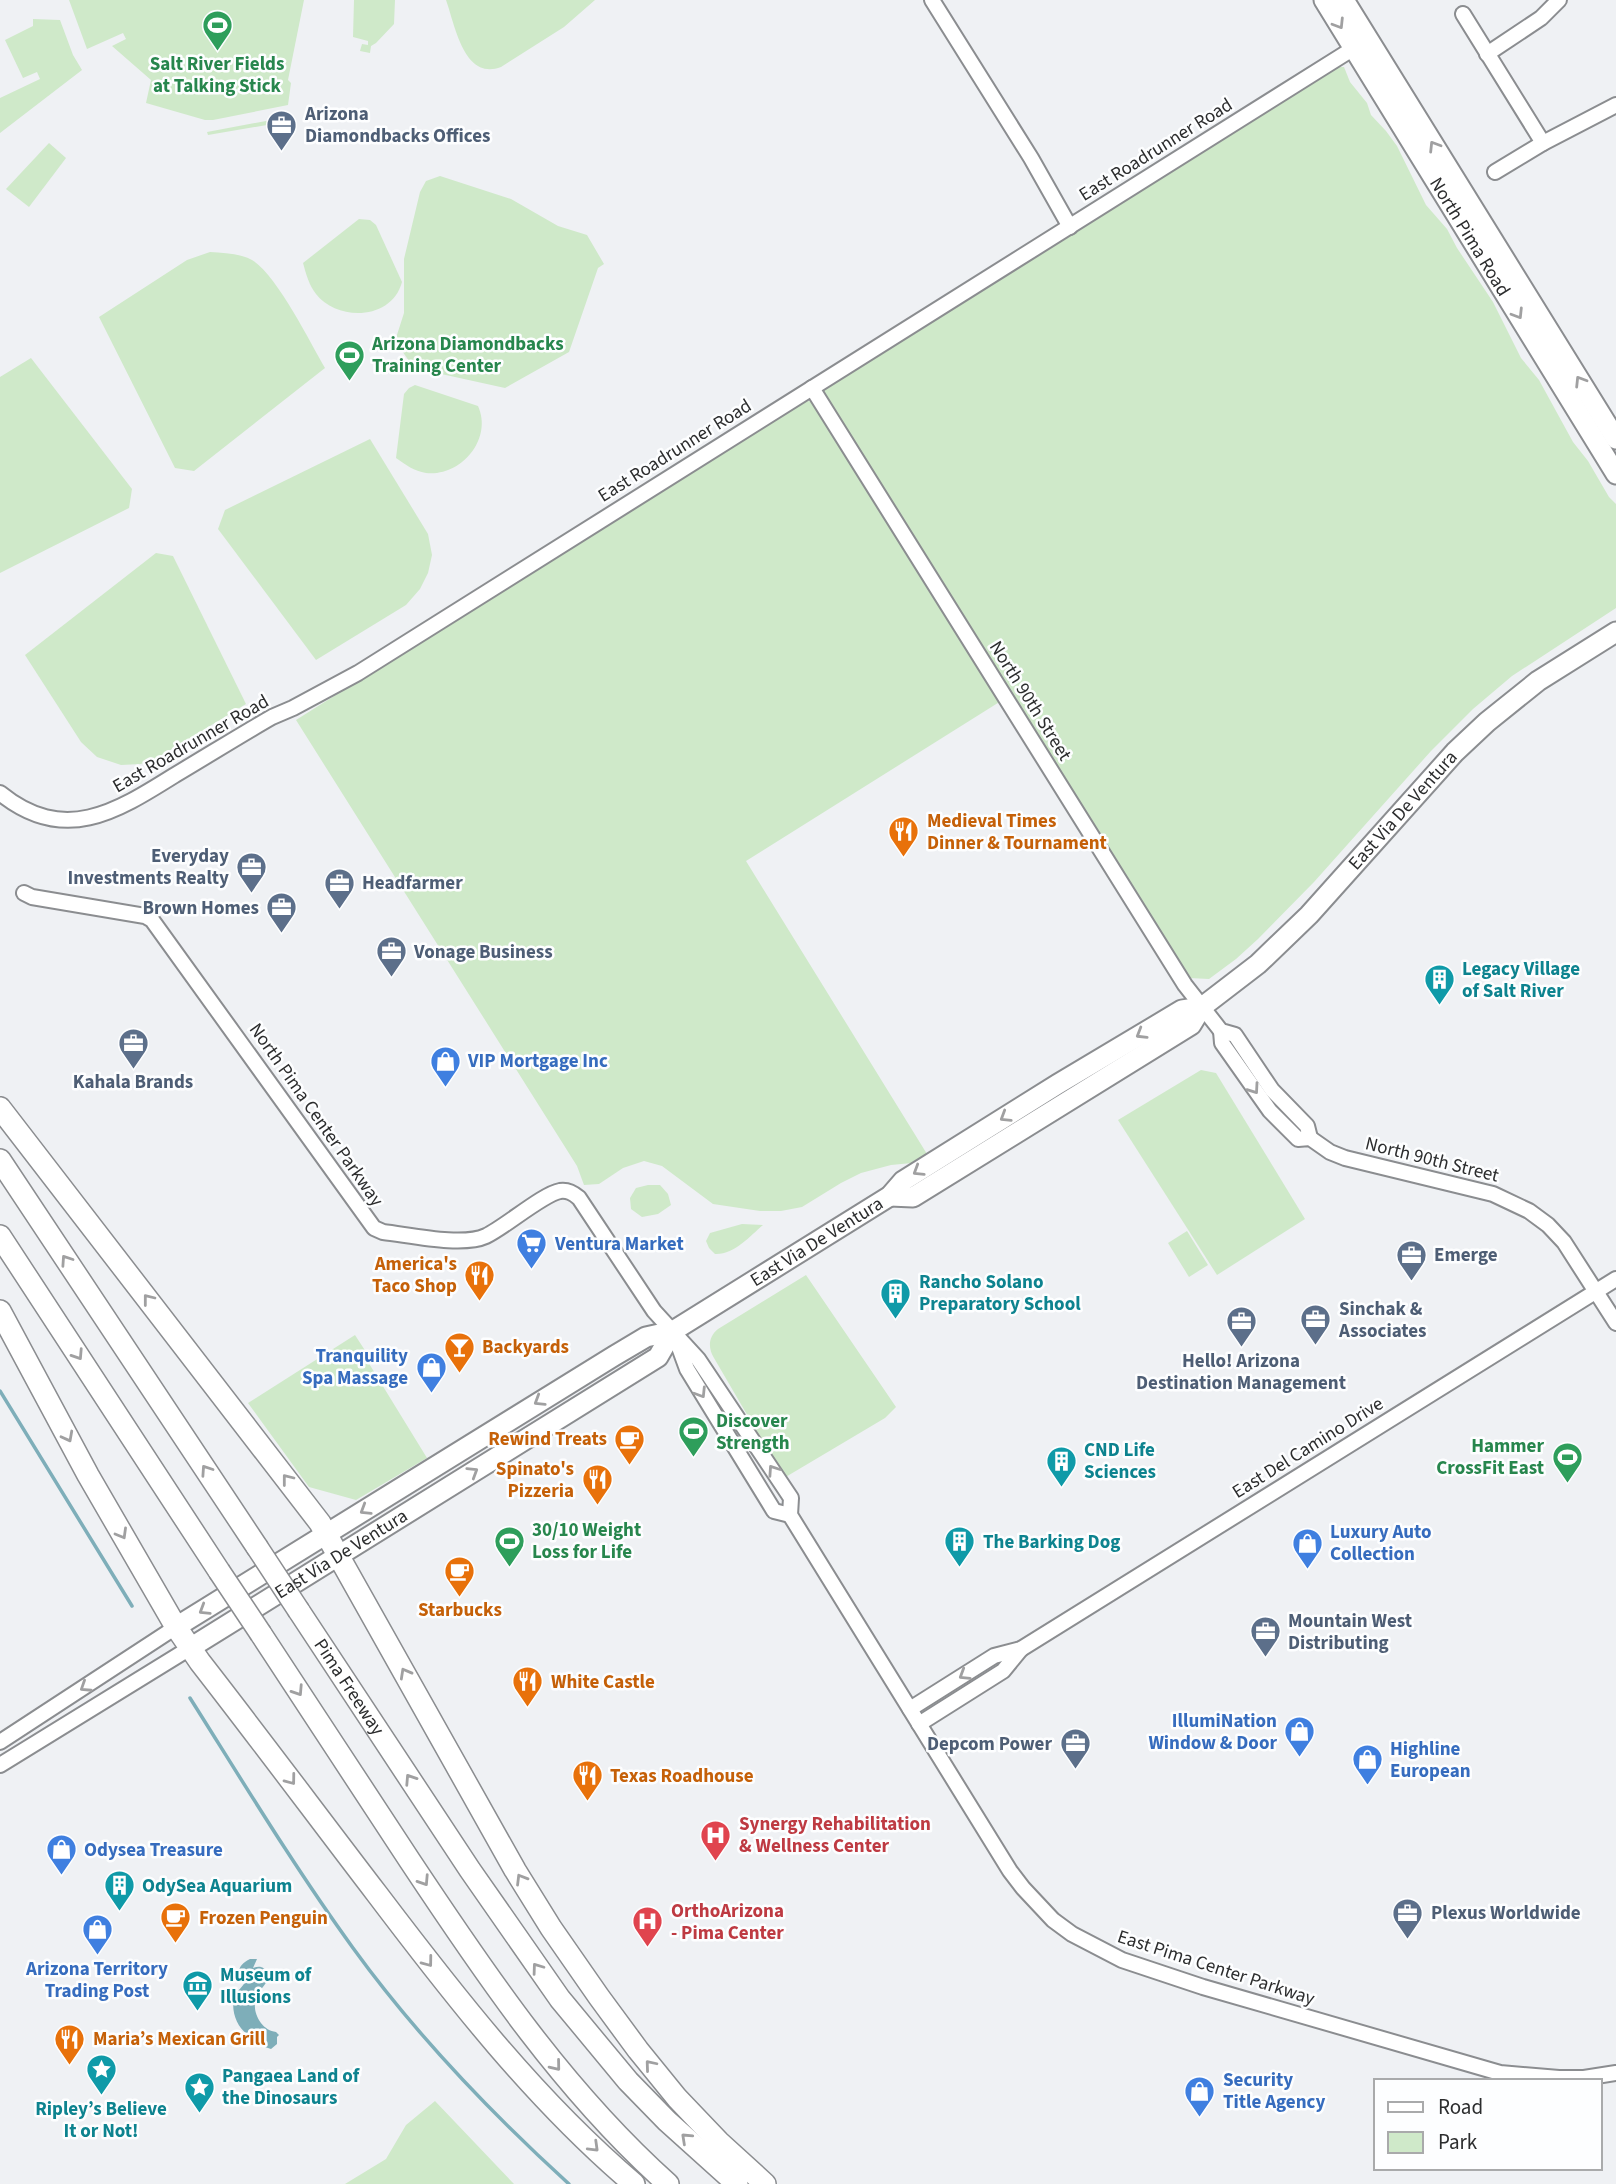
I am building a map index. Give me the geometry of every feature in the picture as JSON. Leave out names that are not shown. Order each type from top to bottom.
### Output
[{"type":"highway","points":[[0,1108],[328,1534],[509,1858],[551,1928],[599,1997],[651,2066],[697,2119],[765,2184]]},
{"type":"highway","name":"Pima Freeway","points":[[0,1160],[519,1943],[628,2081],[737,2184]]},
{"type":"highway","points":[[0,1236],[496,1989],[560,2072],[668,2184]]},
{"type":"highway","points":[[0,1311],[88,1475],[190,1648],[483,2030],[549,2104],[634,2184]]},
{"type":"main road","name":"North Pima Road","points":[[1324,0],[1616,474]]},
{"type":"main road","name":"North Pima Road","points":[[1344,0],[1616,439]]},
{"type":"main road","name":"East Via De Ventura","points":[[176,1627],[614,1356],[646,1337],[673,1331],[890,1196],[903,1181],[1058,1084],[1182,1010],[1202,1007],[1258,964],[1309,915],[1455,752],[1487,722],[1538,681],[1616,632]]},
{"type":"main road","name":"East Via De Ventura","points":[[190,1648],[658,1357],[673,1331]]},
{"type":"street","points":[[932,0],[1031,158],[1070,227]]},
{"type":"street","points":[[1487,54],[1533,24],[1559,0]]},
{"type":"street","points":[[1463,14],[1542,143]]},
{"type":"street","name":"East Roadrunner Road","points":[[0,793],[37,815],[68,821],[96,817],[120,808],[272,717],[293,709],[358,673],[1354,48]]},
{"type":"street","points":[[1495,172],[1542,143],[1616,105]]},
{"type":"street","name":"North 90th Street","points":[[812,388],[1185,985],[1221,1031],[1235,1035],[1272,1090],[1307,1126],[1310,1138],[1330,1152],[1345,1158],[1493,1194],[1519,1205],[1548,1225],[1564,1242],[1616,1323]]},
{"type":"street","name":"North Pima Center Parkway","points":[[24,893],[32,897],[145,916],[152,920],[374,1228],[383,1232],[463,1241],[481,1238],[500,1229],[557,1191],[572,1192],[584,1203],[654,1311],[698,1359],[791,1498],[790,1515],[914,1716]]},
{"type":"street","name":"East Del Camino Drive","points":[[914,1716],[994,1656],[1021,1649],[1616,1279]]},
{"type":"street","name":"North Pima Center Parkway","points":[[673,1331],[687,1369],[774,1511],[790,1515]]},
{"type":"street","name":"East Via De Ventura","points":[[0,1742],[176,1627]]},
{"type":"street","name":"East Via De Ventura","points":[[0,1765],[190,1648]]},
{"type":"street","name":"East Pima Center Parkway","points":[[914,1716],[1023,1888],[1053,1920],[1099,1949],[1122,1960],[1203,1987],[1500,2073],[1584,2078],[1616,2073]]},
{"type":"green space","name":"Salt River Fields at Talking Stick","points":[[69,0],[304,0],[288,80],[291,83],[288,105],[205,120],[146,103],[151,80],[112,46],[126,39],[123,33],[87,49]]},
{"type":"green space","points":[[354,0],[395,0],[394,24],[371,46],[370,53],[360,51],[362,44],[368,45],[368,41],[353,37]]},
{"type":"green space","points":[[446,0],[595,0],[564,27],[501,67],[488,69],[478,66],[463,48]]},
{"type":"green space","points":[[33,19],[60,20],[73,55],[82,70],[0,133],[0,98],[40,79],[37,72],[23,78],[5,40],[33,26]]},
{"type":"green space","points":[[1338,64],[1344,67],[1350,82],[1367,103],[1371,115],[1397,146],[1426,205],[1447,229],[1493,302],[1521,358],[1539,380],[1573,442],[1616,504],[1616,608],[1512,676],[1473,709],[1258,939],[1209,979],[1189,978],[1184,974],[823,394],[824,389]]},
{"type":"green space","points":[[287,117],[287,127],[284,127],[284,122],[208,135],[207,132]]},
{"type":"green space","points":[[49,143],[66,158],[29,207],[6,189]]},
{"type":"green space","points":[[440,176],[511,199],[558,226],[587,235],[604,264],[598,268],[569,352],[505,388],[414,368],[395,341],[404,313],[404,259],[420,192],[426,181]]},
{"type":"green space","points":[[359,219],[370,220],[376,225],[402,282],[396,295],[387,304],[364,313],[350,313],[326,303],[316,294],[303,263]]},
{"type":"green space","points":[[210,252],[242,256],[261,268],[292,309],[325,368],[194,471],[175,468],[99,317],[187,260]]},
{"type":"green space","points":[[31,358],[132,489],[129,508],[0,573],[0,377]]},
{"type":"green space","points":[[415,385],[478,406],[482,419],[477,443],[462,462],[451,469],[426,473],[396,458],[404,394]]},
{"type":"green space","points":[[799,403],[813,403],[1001,701],[746,861],[927,1154],[912,1163],[861,1173],[802,1207],[781,1211],[760,1211],[713,1204],[662,1166],[644,1161],[623,1168],[599,1184],[584,1185],[577,1166],[296,720]]},
{"type":"green space","points":[[370,439],[428,534],[432,555],[428,573],[420,589],[406,605],[316,660],[218,529],[225,510]]},
{"type":"green space","points":[[156,553],[173,556],[246,704],[159,757],[141,764],[121,765],[97,757],[81,742],[25,655]]},
{"type":"green space","points":[[1201,1070],[1216,1073],[1305,1219],[1217,1275],[1118,1120]]},
{"type":"green space","points":[[660,1185],[668,1194],[671,1205],[658,1214],[642,1217],[631,1209],[630,1198],[636,1188]]},
{"type":"green space","points":[[742,1224],[763,1225],[729,1251],[715,1254],[709,1248],[706,1241],[710,1233]]},
{"type":"green space","points":[[1187,1231],[1208,1265],[1189,1277],[1168,1243]]},
{"type":"green space","points":[[806,1275],[896,1407],[885,1418],[784,1478],[714,1358],[710,1343],[718,1329]]},
{"type":"green space","points":[[355,1335],[366,1352],[365,1357],[427,1458],[356,1500],[309,1487],[248,1403]]},
{"type":"green space","points":[[435,2101],[514,2184],[345,2184],[386,2159],[406,2125]]},
{"type":"water","points":[[250,1959],[257,1959],[253,1968],[262,1967],[268,1974],[267,1981],[256,1998],[255,2009],[262,2024],[279,2035],[277,2044],[271,2049],[265,2047],[258,2037],[247,2034],[235,2018],[234,1998],[247,1979],[244,1981],[239,1978],[239,1969]]},
{"type":"waterway","points":[[0,1391],[132,1606]]},
{"type":"waterway","points":[[190,1698],[311,1887],[377,1980],[455,2072],[569,2184]]},
{"type":"place","name":"Salt River Fields at Talking Stick","points":[[217,52]]},
{"type":"place","name":"Arizona Diamondbacks Offices","points":[[282,152]]},
{"type":"place","name":"Arizona Diamondbacks Training Center","points":[[349,382]]},
{"type":"place","name":"Medieval Times Dinner & Tournament","points":[[904,859]]},
{"type":"place","name":"Everyday Investments Realty","points":[[252,894]]},
{"type":"place","name":"Headfarmer","points":[[339,910]]},
{"type":"place","name":"Brown Homes","points":[[282,935]]},
{"type":"place","name":"Vonage Business","points":[[391,979]]},
{"type":"place","name":"Legacy Village of Salt River","points":[[1439,1007]]},
{"type":"place","name":"Kahala Brands","points":[[133,1070]]},
{"type":"place","name":"VIP Mortgage Inc","points":[[445,1088]]},
{"type":"place","name":"Ventura Market","points":[[532,1271]]},
{"type":"place","name":"Emerge","points":[[1411,1282]]},
{"type":"place","name":"America's Taco Shop","points":[[480,1302]]},
{"type":"place","name":"Rancho Solano Preparatory School","points":[[896,1320]]},
{"type":"place","name":"Sinchak & Associates","points":[[1316,1347]]},
{"type":"place","name":"Hello! Arizona Destination Management","points":[[1241,1349]]},
{"type":"place","name":"Backyards","points":[[459,1374]]},
{"type":"place","name":"Tranquility Spa Massage","points":[[431,1394]]},
{"type":"place","name":"Discover Strength","points":[[693,1459]]},
{"type":"place","name":"Rewind Treats","points":[[630,1466]]},
{"type":"place","name":"Hammer CrossFit East","points":[[1567,1484]]},
{"type":"place","name":"CND Life Sciences","points":[[1061,1488]]},
{"type":"place","name":"Spinato's Pizzeria","points":[[597,1507]]},
{"type":"place","name":"30/10 Weight Loss for Life","points":[[509,1568]]},
{"type":"place","name":"The Barking Dog","points":[[960,1569]]},
{"type":"place","name":"Luxury Auto Collection","points":[[1307,1570]]},
{"type":"place","name":"Starbucks","points":[[460,1598]]},
{"type":"place","name":"Mountain West Distributing","points":[[1265,1659]]},
{"type":"place","name":"White Castle","points":[[528,1709]]},
{"type":"place","name":"IllumiNation Window & Door","points":[[1300,1759]]},
{"type":"place","name":"Depcom Power","points":[[1075,1771]]},
{"type":"place","name":"Highline European","points":[[1367,1787]]},
{"type":"place","name":"Texas Roadhouse","points":[[587,1803]]},
{"type":"place","name":"Synergy Rehabilitation & Wellness Center","points":[[716,1862]]},
{"type":"place","name":"Odysea Treasure","points":[[61,1877]]},
{"type":"place","name":"OdySea Aquarium","points":[[119,1913]]},
{"type":"place","name":"Plexus Worldwide","points":[[1408,1940]]},
{"type":"place","name":"Frozen Penguin","points":[[176,1945]]},
{"type":"place","name":"OrthoArizona - Pima Center","points":[[648,1949]]},
{"type":"place","name":"Arizona Territory Trading Post","points":[[97,1957]]},
{"type":"place","name":"Museum of Illusions","points":[[197,2013]]},
{"type":"place","name":"Maria’s Mexican Grill","points":[[70,2066]]},
{"type":"place","name":"Ripley’s Believe It or Not!","points":[[101,2097]]},
{"type":"place","name":"Pangaea Land of the Dinosaurs","points":[[199,2114]]},
{"type":"place","name":"Security Title Agency","points":[[1200,2118]]}]
